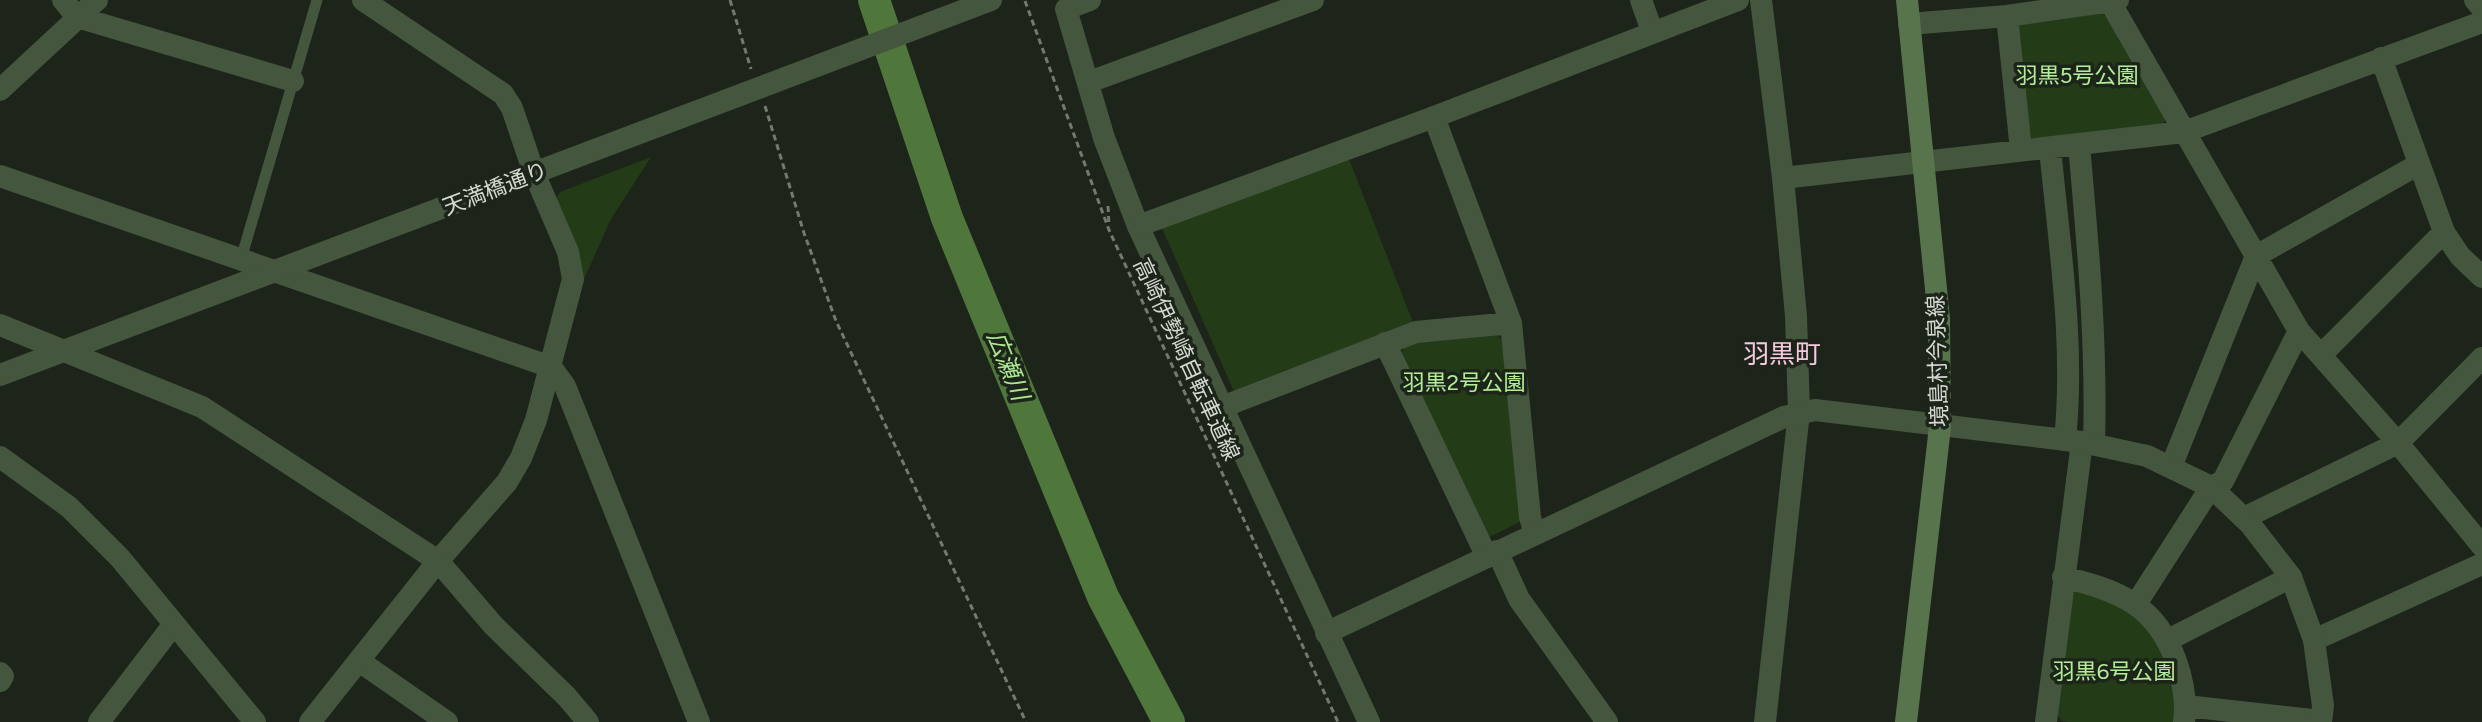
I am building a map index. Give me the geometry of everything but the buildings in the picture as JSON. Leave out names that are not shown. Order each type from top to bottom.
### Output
[{"type":"main road","name":"境島村今泉線","points":[[1906,722],[1940,427],[1939,319],[1907,0]]},
{"type":"street","points":[[0,90],[70,9],[97,0]]},
{"type":"street","points":[[310,722],[438,561],[507,482],[521,458],[536,420],[573,279],[568,252],[534,173],[512,108],[503,94],[363,0]]},
{"type":"street","name":"天満橋通り","points":[[0,375],[759,85],[991,0]]},
{"type":"street","points":[[1090,0],[1066,9],[1104,138],[1138,226],[1369,722]]},
{"type":"street","points":[[1089,82],[1313,0]]},
{"type":"street","points":[[1641,0],[1652,31]]},
{"type":"street","points":[[1138,226],[1738,0]]},
{"type":"street","points":[[1761,0],[1796,316],[1799,412],[1765,722]]},
{"type":"street","points":[[2475,0],[2482,8]]},
{"type":"street","points":[[1909,24],[2007,16],[2113,1],[2184,132],[2299,331],[2398,443],[2482,546]]},
{"type":"street","points":[[70,9],[293,81]]},
{"type":"street","points":[[2007,16],[2021,150]]},
{"type":"street","points":[[1783,178],[2184,132],[2482,22]]},
{"type":"street","points":[[2381,58],[2444,232],[2460,256],[2482,277]]},
{"type":"street","points":[[1434,117],[1511,323],[1530,517],[1535,534]]},
{"type":"street","points":[[2079,145],[2071,216],[2076,270],[2068,326],[2068,357],[2069,403],[2080,442]]},
{"type":"street","points":[[2046,722],[2080,442],[2096,378],[2092,304],[2076,270],[2071,216],[2050,148]]},
{"type":"street","points":[[2171,467],[2256,256],[2419,164]]},
{"type":"street","points":[[0,176],[551,367],[565,386],[699,722]]},
{"type":"street","points":[[2322,354],[2444,232]]},
{"type":"street","points":[[1222,407],[1416,332],[1511,323]]},
{"type":"street","points":[[0,325],[202,407],[438,561],[493,625],[567,697],[588,722]]},
{"type":"street","points":[[2136,604],[2211,487],[2223,481],[2299,331]]},
{"type":"street","points":[[1385,343],[1492,554],[1519,599],[1607,722]]},
{"type":"street","points":[[2244,518],[2398,443],[2482,358]]},
{"type":"street","points":[[1326,633],[1799,412],[1815,410],[2080,442],[2147,456],[2211,487],[2244,518],[2291,577],[2314,640],[2323,706],[2321,721],[2185,714],[2179,669],[2168,640],[2150,616],[2114,591],[2063,577]]},
{"type":"street","points":[[0,457],[69,507],[120,558],[255,722]]},
{"type":"street","points":[[2314,640],[2482,564]]},
{"type":"street","points":[[2168,640],[2291,577]]},
{"type":"street","points":[[99,722],[174,624]]},
{"type":"street","points":[[359,661],[447,722]]},
{"type":"street","points":[[0,673],[3,676],[0,681]]},
{"type":"lane","points":[[241,259],[317,0]]},
{"type":"lane","points":[[2068,326],[2092,304]]},
{"type":"lane","points":[[2068,357],[2096,378]]},
{"type":"path","points":[[730,0],[799,220],[836,321],[1026,722]]},
{"type":"path","name":"高崎伊勢崎自転車道線","points":[[1025,1],[1109,230],[1338,722]]},
{"type":"green space","name":"羽黒5号公園","points":[[2100,13],[2113,20],[2167,117],[2161,127],[2033,139],[2025,132],[2017,23]]},
{"type":"green space","points":[[651,157],[611,219],[580,288],[556,198],[560,192]]},
{"type":"green space","points":[[1349,159],[1414,325],[1236,396],[1162,228]]},
{"type":"green space","name":"羽黒2号公園","points":[[1494,333],[1505,342],[1522,521],[1485,539],[1401,353],[1409,341]]},
{"type":"green space","name":"羽黒6号公園","points":[[2079,588],[2103,593],[2141,622],[2157,640],[2178,697],[2175,722],[2062,721],[2057,714],[2072,594]]},
{"type":"waterway","name":"広瀬川","points":[[874,0],[947,218],[1103,597],[1169,722]]},
{"type":"district","name":"羽黒町","points":[[1782,354]]}]
